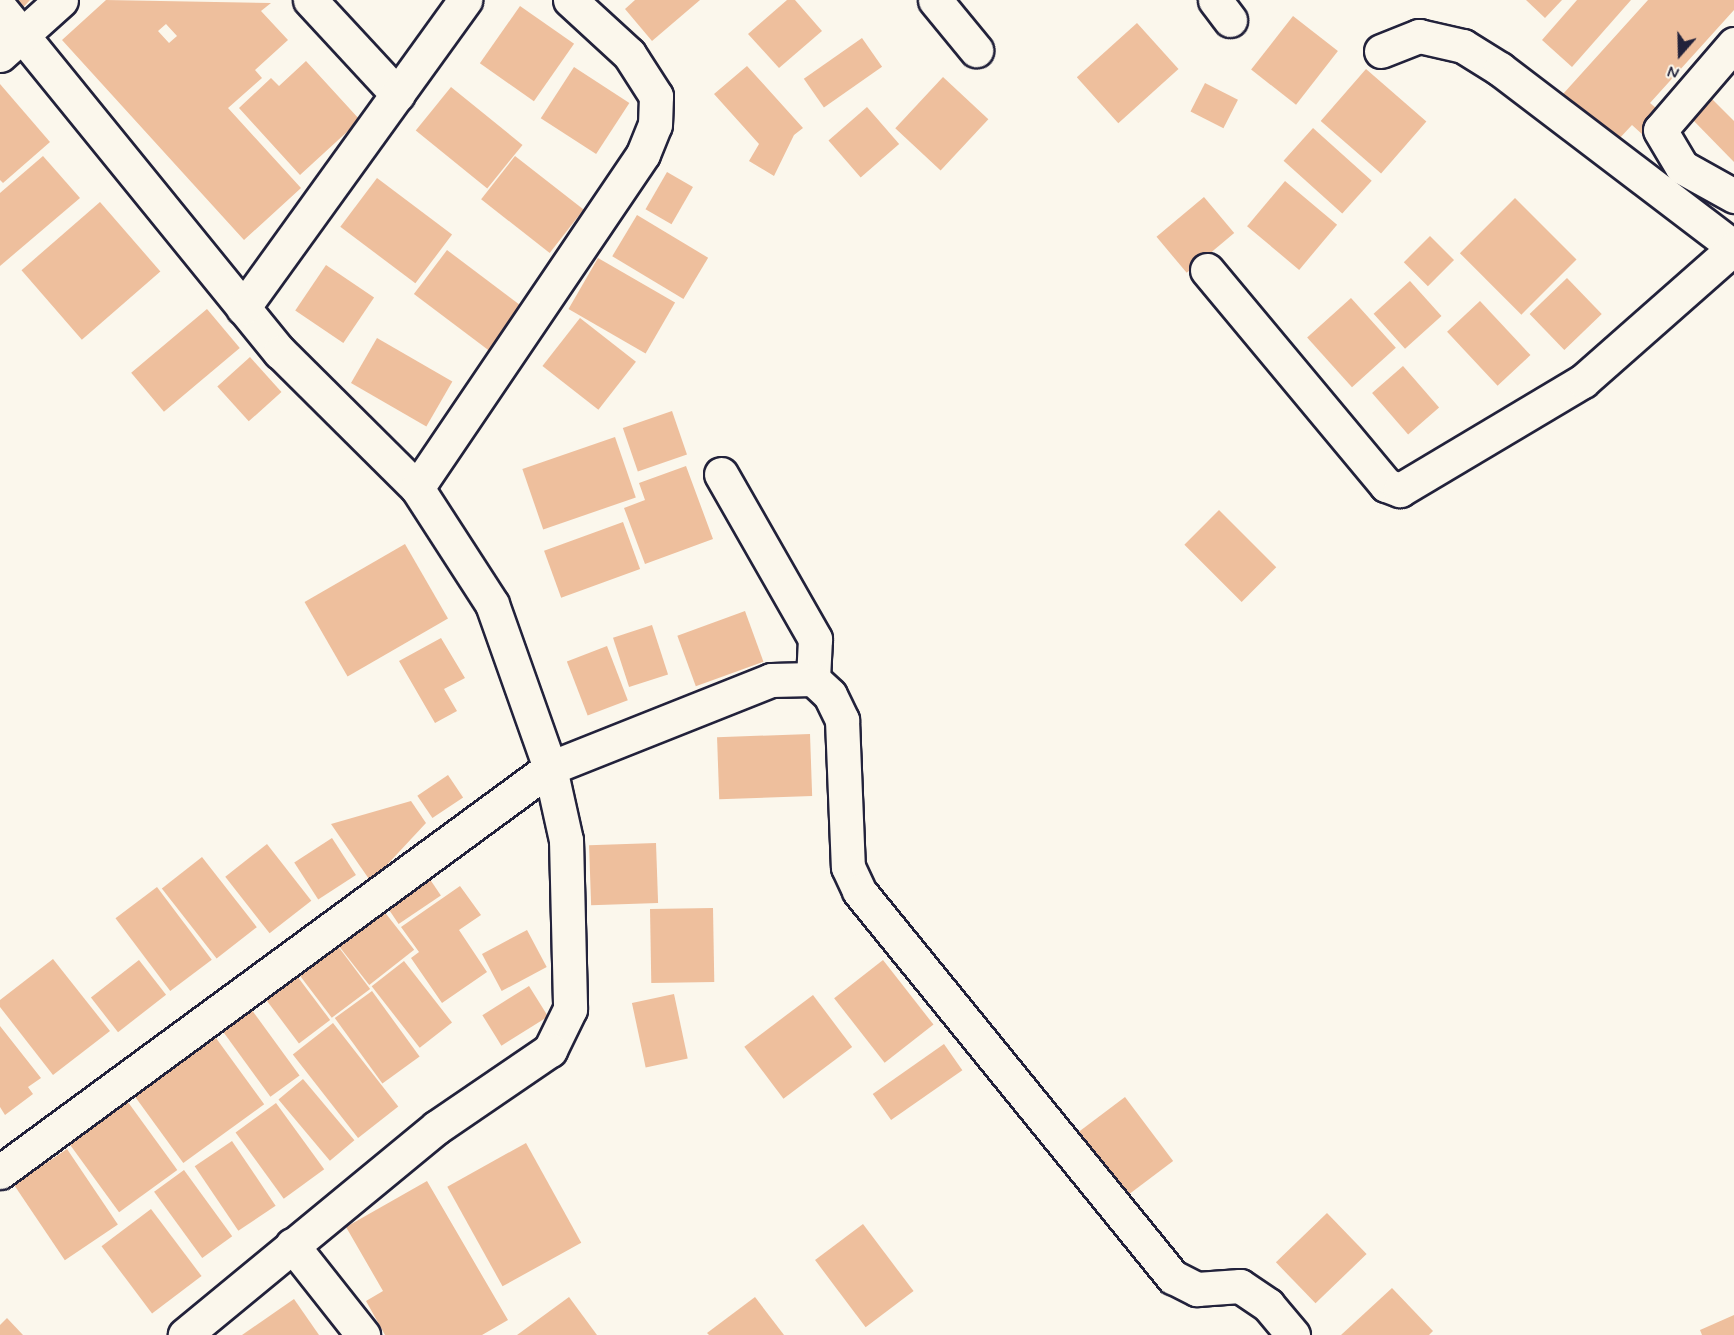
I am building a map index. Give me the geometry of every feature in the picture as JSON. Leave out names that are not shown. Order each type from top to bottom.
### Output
[{"type":"street","points":[[11,44],[61,0]]},
{"type":"street","points":[[310,0],[398,95]]},
{"type":"street","points":[[243,308],[465,0]]},
{"type":"street","points":[[417,488],[643,154],[655,124],[656,96],[629,54],[570,0]]},
{"type":"street","points":[[935,0],[976,50]]},
{"type":"street","points":[[0,8],[11,44],[280,352],[417,488],[492,604],[550,768],[566,840],[570,1010],[550,1050],[436,1127],[185,1335]]},
{"type":"street","points":[[1207,270],[1386,485],[1400,490],[1409,488],[1583,381],[1734,248],[1500,69],[1463,46],[1419,36],[1381,51]]},
{"type":"street","points":[[1734,44],[1660,130],[1682,167],[1734,195]]},
{"type":"street","points":[[721,474],[815,639],[813,679]]},
{"type":"street","points":[[0,1172],[550,768],[771,680],[813,679],[830,695],[842,720],[848,867],[859,891],[1173,1277],[1197,1289],[1240,1286],[1268,1305],[1293,1335]]},
{"type":"street","points":[[292,1245],[363,1335]]},
{"type":"building","points":[[9,0],[30,0],[20,11]]},
{"type":"building","points":[[106,0],[271,3],[261,11],[288,40],[255,70],[262,78],[228,108],[301,188],[244,240],[62,40]],"holes":[[[166,24],[177,36],[169,43],[158,31]]]},
{"type":"building","points":[[635,0],[700,0],[652,41],[625,9]]},
{"type":"building","points":[[787,0],[795,0],[822,31],[779,68],[748,34]]},
{"type":"building","points":[[1526,0],[1562,0],[1545,18]]},
{"type":"building","points":[[1577,0],[1631,0],[1572,67],[1542,40]]},
{"type":"building","points":[[1648,0],[1734,0],[1734,10],[1650,103],[1662,113],[1643,135],[1632,125],[1617,141],[1563,94]]},
{"type":"building","points":[[520,6],[574,44],[534,101],[480,63]]},
{"type":"building","points":[[1293,16],[1338,51],[1296,105],[1251,70]]},
{"type":"building","points":[[1137,23],[1178,69],[1118,123],[1077,77]]},
{"type":"building","points":[[862,38],[882,67],[824,107],[804,79]]},
{"type":"building","points":[[306,61],[360,120],[300,175],[239,108],[271,78],[279,86]]},
{"type":"building","points":[[747,66],[803,128],[794,135],[774,176],[749,161],[759,144],[714,94]]},
{"type":"building","points":[[574,67],[629,103],[596,154],[541,118]]},
{"type":"building","points":[[1366,69],[1426,121],[1381,174],[1321,121]]},
{"type":"building","points":[[943,77],[988,119],[941,170],[895,128]]},
{"type":"building","points":[[1205,83],[1238,100],[1223,128],[1190,112]]},
{"type":"building","points":[[0,84],[50,142],[3,183],[0,180]]},
{"type":"building","points":[[451,87],[522,145],[487,188],[416,131]]},
{"type":"building","points":[[1710,97],[1734,121],[1734,162],[1690,117]]},
{"type":"building","points":[[867,107],[899,144],[861,177],[829,140]]},
{"type":"building","points":[[1313,128],[1372,181],[1342,214],[1284,161]]},
{"type":"building","points":[[43,156],[80,198],[0,266],[0,193]]},
{"type":"building","points":[[515,156],[584,210],[550,253],[481,199]]},
{"type":"building","points":[[667,172],[693,187],[671,224],[646,209]]},
{"type":"building","points":[[377,178],[452,235],[415,283],[340,227]]},
{"type":"building","points":[[1285,181],[1337,225],[1299,270],[1247,226]]},
{"type":"building","points":[[1204,197],[1234,233],[1187,273],[1157,237]]},
{"type":"building","points":[[1515,198],[1577,260],[1521,315],[1460,253]]},
{"type":"building","points":[[100,202],[160,271],[82,340],[22,270]]},
{"type":"building","points":[[637,215],[708,258],[683,299],[612,256]]},
{"type":"building","points":[[1430,236],[1454,260],[1428,286],[1404,262]]},
{"type":"building","points":[[447,250],[528,311],[495,355],[414,294]]},
{"type":"building","points":[[598,258],[675,302],[646,354],[568,309]]},
{"type":"building","points":[[326,265],[374,297],[343,343],[295,311]]},
{"type":"building","points":[[1567,278],[1602,314],[1564,350],[1530,314]]},
{"type":"building","points":[[1410,281],[1441,316],[1405,349],[1374,314]]},
{"type":"building","points":[[1351,298],[1396,348],[1352,387],[1307,337]]},
{"type":"building","points":[[1480,301],[1530,355],[1498,386],[1447,332]]},
{"type":"building","points":[[207,309],[240,348],[164,412],[131,373]]},
{"type":"building","points":[[580,318],[636,362],[598,410],[542,366]]},
{"type":"building","points":[[377,338],[452,382],[426,427],[351,383]]},
{"type":"building","points":[[250,357],[281,392],[249,421],[217,386]]},
{"type":"building","points":[[1403,366],[1439,408],[1408,434],[1372,393]]},
{"type":"building","points":[[672,411],[687,454],[638,471],[623,428]]},
{"type":"building","points":[[615,437],[636,498],[543,529],[522,469]]},
{"type":"building","points":[[686,466],[713,539],[645,564],[624,508],[645,500],[639,483]]},
{"type":"building","points":[[1219,510],[1276,567],[1242,602],[1184,545]]},
{"type":"building","points":[[623,522],[640,569],[561,598],[544,551]]},
{"type":"building","points":[[405,544],[448,618],[348,676],[305,602]]},
{"type":"building","points":[[745,611],[763,662],[696,686],[677,636]]},
{"type":"building","points":[[652,625],[668,674],[629,687],[613,638]]},
{"type":"building","points":[[441,638],[465,678],[444,689],[457,711],[435,723],[399,661]]},
{"type":"building","points":[[607,646],[628,700],[588,716],[567,661]]},
{"type":"building","points":[[810,734],[812,796],[719,799],[717,737]]},
{"type":"building","points":[[448,775],[463,797],[432,818],[417,796]]},
{"type":"building","points":[[411,801],[426,823],[371,882],[331,824]]},
{"type":"building","points":[[332,838],[356,875],[318,899],[294,863]]},
{"type":"building","points":[[656,843],[658,903],[591,905],[589,845]]},
{"type":"building","points":[[267,844],[311,901],[270,933],[225,877]]},
{"type":"building","points":[[202,857],[257,927],[217,959],[162,888]]},
{"type":"building","points":[[423,869],[441,896],[399,924],[381,898]]},
{"type":"building","points":[[460,886],[481,915],[459,930],[487,972],[442,1003],[411,958],[419,952],[401,927]]},
{"type":"building","points":[[157,887],[212,960],[170,991],[115,918]]},
{"type":"building","points":[[376,901],[414,950],[369,985],[331,936]]},
{"type":"building","points":[[713,908],[714,982],[651,983],[650,909]]},
{"type":"building","points":[[527,930],[547,967],[502,991],[482,954]]},
{"type":"building","points":[[331,937],[370,989],[332,1018],[293,966]]},
{"type":"building","points":[[53,959],[110,1031],[53,1075],[0,1007],[0,1000]]},
{"type":"building","points":[[139,960],[166,995],[118,1032],[91,998]]},
{"type":"building","points":[[883,960],[933,1025],[885,1063],[834,998]]},
{"type":"building","points":[[404,961],[452,1022],[420,1048],[372,986]]},
{"type":"building","points":[[291,968],[330,1020],[299,1043],[260,991]]},
{"type":"building","points":[[529,986],[548,1017],[501,1046],[482,1015]]},
{"type":"building","points":[[372,991],[420,1057],[382,1084],[335,1018]]},
{"type":"building","points":[[674,994],[688,1059],[646,1067],[632,1003]]},
{"type":"building","points":[[813,995],[852,1047],[783,1099],[744,1047]]},
{"type":"building","points":[[249,1006],[300,1076],[270,1097],[220,1027]]},
{"type":"building","points":[[333,1023],[398,1107],[358,1138],[293,1054]]},
{"type":"building","points":[[0,1026],[41,1078],[28,1087],[33,1094],[5,1115],[0,1107]]},
{"type":"building","points":[[216,1038],[264,1104],[183,1163],[135,1097]]},
{"type":"building","points":[[944,1044],[962,1070],[891,1120],[873,1094]]},
{"type":"building","points":[[303,1079],[354,1140],[330,1161],[278,1100]]},
{"type":"building","points":[[1125,1097],[1173,1161],[1122,1199],[1074,1136]]},
{"type":"building","points":[[125,1098],[177,1170],[119,1212],[67,1140]]},
{"type":"building","points":[[276,1103],[324,1169],[284,1199],[236,1132]]},
{"type":"building","points":[[232,1141],[276,1206],[238,1231],[195,1166]]},
{"type":"building","points":[[526,1143],[581,1243],[503,1286],[447,1187]]},
{"type":"building","points":[[67,1149],[118,1224],[65,1260],[14,1185]]},
{"type":"building","points":[[184,1170],[232,1236],[202,1258],[154,1192]]},
{"type":"building","points":[[427,1181],[508,1320],[482,1335],[385,1335],[366,1301],[383,1291],[346,1227]]},
{"type":"building","points":[[151,1209],[202,1276],[152,1313],[101,1246]]},
{"type":"building","points":[[1327,1213],[1367,1254],[1316,1303],[1276,1262]]},
{"type":"building","points":[[863,1224],[914,1291],[866,1327],[815,1260]]},
{"type":"building","points":[[1392,1288],[1433,1331],[1429,1335],[1341,1335]]},
{"type":"building","points":[[569,1297],[597,1335],[517,1335]]},
{"type":"building","points":[[755,1297],[784,1335],[709,1335],[707,1333]]},
{"type":"building","points":[[294,1299],[319,1335],[242,1335]]},
{"type":"building","points":[[1734,1315],[1734,1335],[1702,1335],[1700,1330]]},
{"type":"building","points":[[7,1318],[23,1335],[0,1335],[0,1325]]}]
